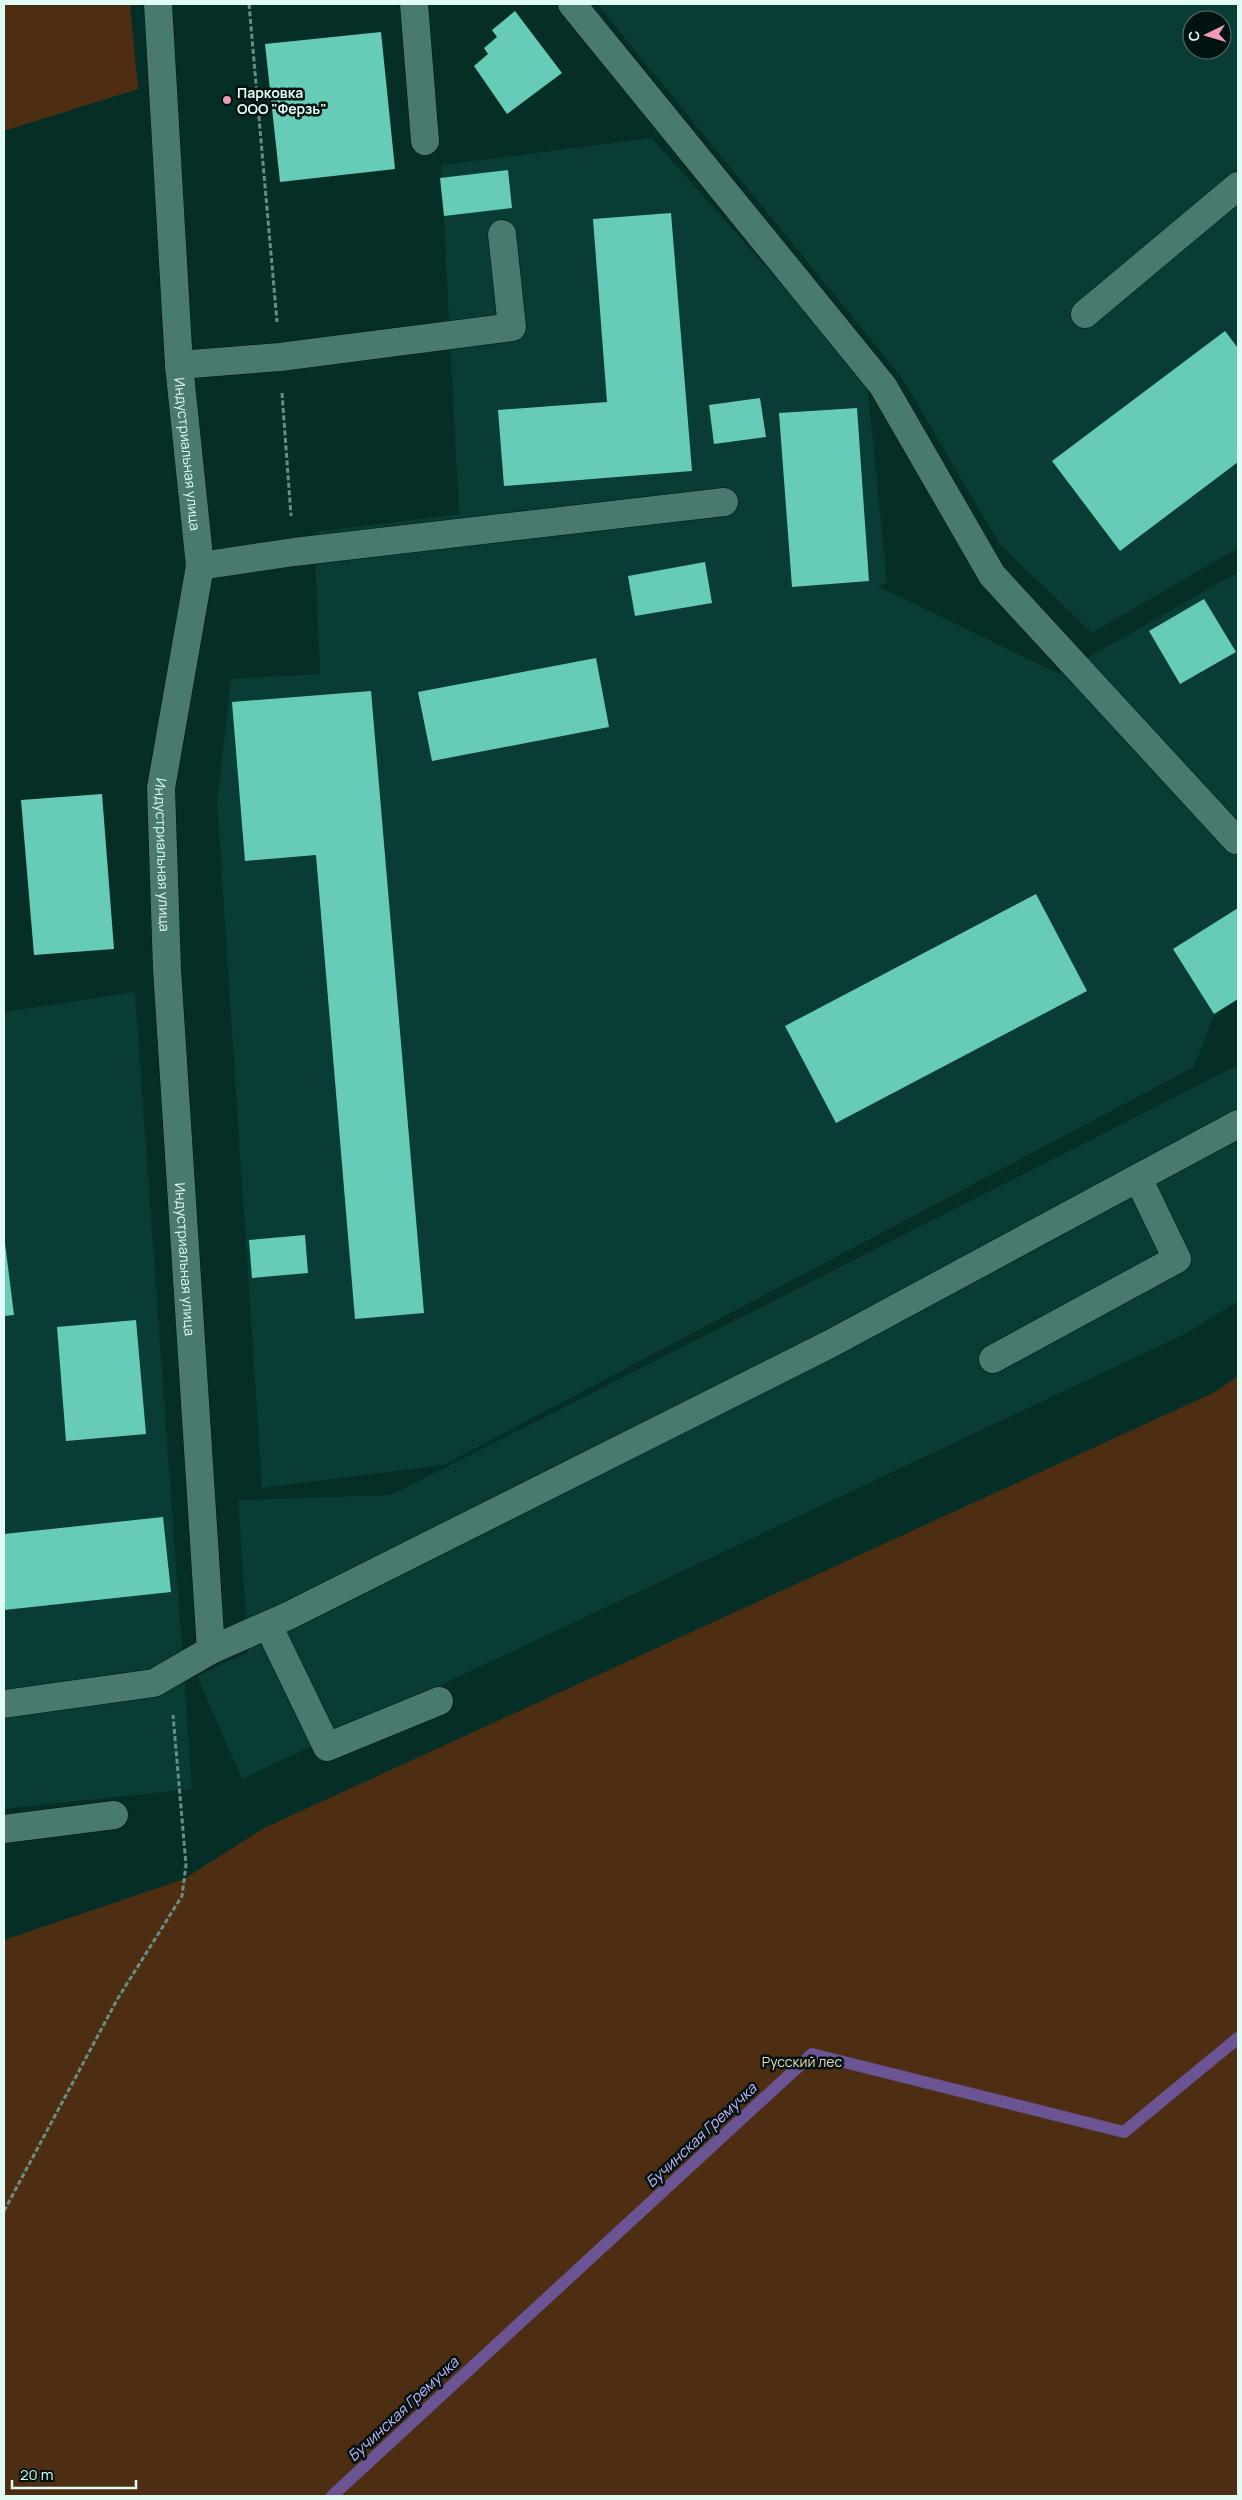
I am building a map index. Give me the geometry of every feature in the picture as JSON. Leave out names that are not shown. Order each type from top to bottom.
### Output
[{"type":"street","name":"Индустриальная улица","points":[[158,4],[178,365],[200,566],[161,788],[167,969],[211,1650]]},
{"type":"street","points":[[414,4],[425,141]]},
{"type":"street","points":[[572,4],[883,386],[992,575],[1236,840]]},
{"type":"street","points":[[1085,314],[1238,186]]},
{"type":"street","points":[[178,365],[280,357],[512,327],[502,234]]},
{"type":"street","points":[[200,566],[294,552],[724,502]]},
{"type":"street","points":[[4,1704],[154,1683],[211,1650],[268,1625],[821,1348],[1238,1124]]},
{"type":"street","points":[[993,1359],[1177,1259],[1138,1178]]},
{"type":"street","points":[[268,1625],[327,1747],[439,1701]]},
{"type":"street","points":[[4,1829],[114,1815]]},
{"type":"path","points":[[249,4],[280,357],[294,552]]},
{"type":"path","points":[[4,2211],[118,1998],[182,1896],[186,1864],[169,1674]]},
{"type":"shaded area","points":[[597,4],[1238,4],[1238,548],[1092,633],[1000,545],[902,378]]},
{"type":"shaded area","points":[[652,138],[867,381],[887,583],[878,586],[1059,674],[1238,572],[1238,999],[1214,1015],[1194,1067],[444,1465],[262,1488],[217,802],[231,679],[320,674],[314,532],[459,514],[441,165]]},
{"type":"shaded area","points":[[135,992],[192,1789],[4,1809],[4,1012]]},
{"type":"shaded area","points":[[1238,1065],[1238,1301],[1185,1334],[242,1779],[197,1676],[248,1652],[238,1500],[391,1495]]},
{"type":"green space","points":[[4,4],[130,4],[138,89],[4,131]]},
{"type":"green space","name":"Русский лес","points":[[1238,1376],[1238,2496],[4,2496],[4,1940],[184,1879],[264,1828],[1215,1392]]},
{"type":"building","points":[[515,11],[562,73],[507,114],[474,66],[488,54],[484,48],[497,37],[492,30]]},
{"type":"building","points":[[381,32],[395,169],[280,182],[265,44]]},
{"type":"building","points":[[508,170],[512,208],[444,216],[440,178]]},
{"type":"building","points":[[671,213],[692,471],[504,486],[498,410],[607,402],[593,219]]},
{"type":"building","points":[[1225,331],[1238,348],[1238,462],[1120,551],[1052,461]]},
{"type":"building","points":[[760,398],[766,437],[714,444],[709,405]]},
{"type":"building","points":[[857,408],[869,581],[792,587],[779,413]]},
{"type":"building","points":[[705,562],[712,603],[635,616],[628,576]]},
{"type":"building","points":[[1204,599],[1236,652],[1180,684],[1149,631]]},
{"type":"building","points":[[596,658],[609,727],[432,761],[418,692]]},
{"type":"building","points":[[371,691],[424,1313],[355,1319],[316,855],[245,861],[232,702]]},
{"type":"building","points":[[102,794],[114,949],[34,955],[21,800]]},
{"type":"building","points":[[1036,894],[1087,991],[836,1123],[785,1026]]},
{"type":"building","points":[[1238,908],[1238,999],[1214,1014],[1173,949]]},
{"type":"building","points":[[4,1235],[14,1315],[4,1316]]},
{"type":"building","points":[[305,1235],[308,1273],[252,1278],[249,1240]]},
{"type":"building","points":[[136,1320],[146,1434],[66,1441],[57,1327]]},
{"type":"building","points":[[163,1517],[171,1592],[4,1610],[4,1534]]},
{"type":"waterway","name":"Бучинская Гремучка","points":[[332,2496],[812,2054],[1124,2132],[1238,2038]]},
{"type":"place","name":"Парковка ООО \"Ферзь\"","points":[[227,100]]}]
